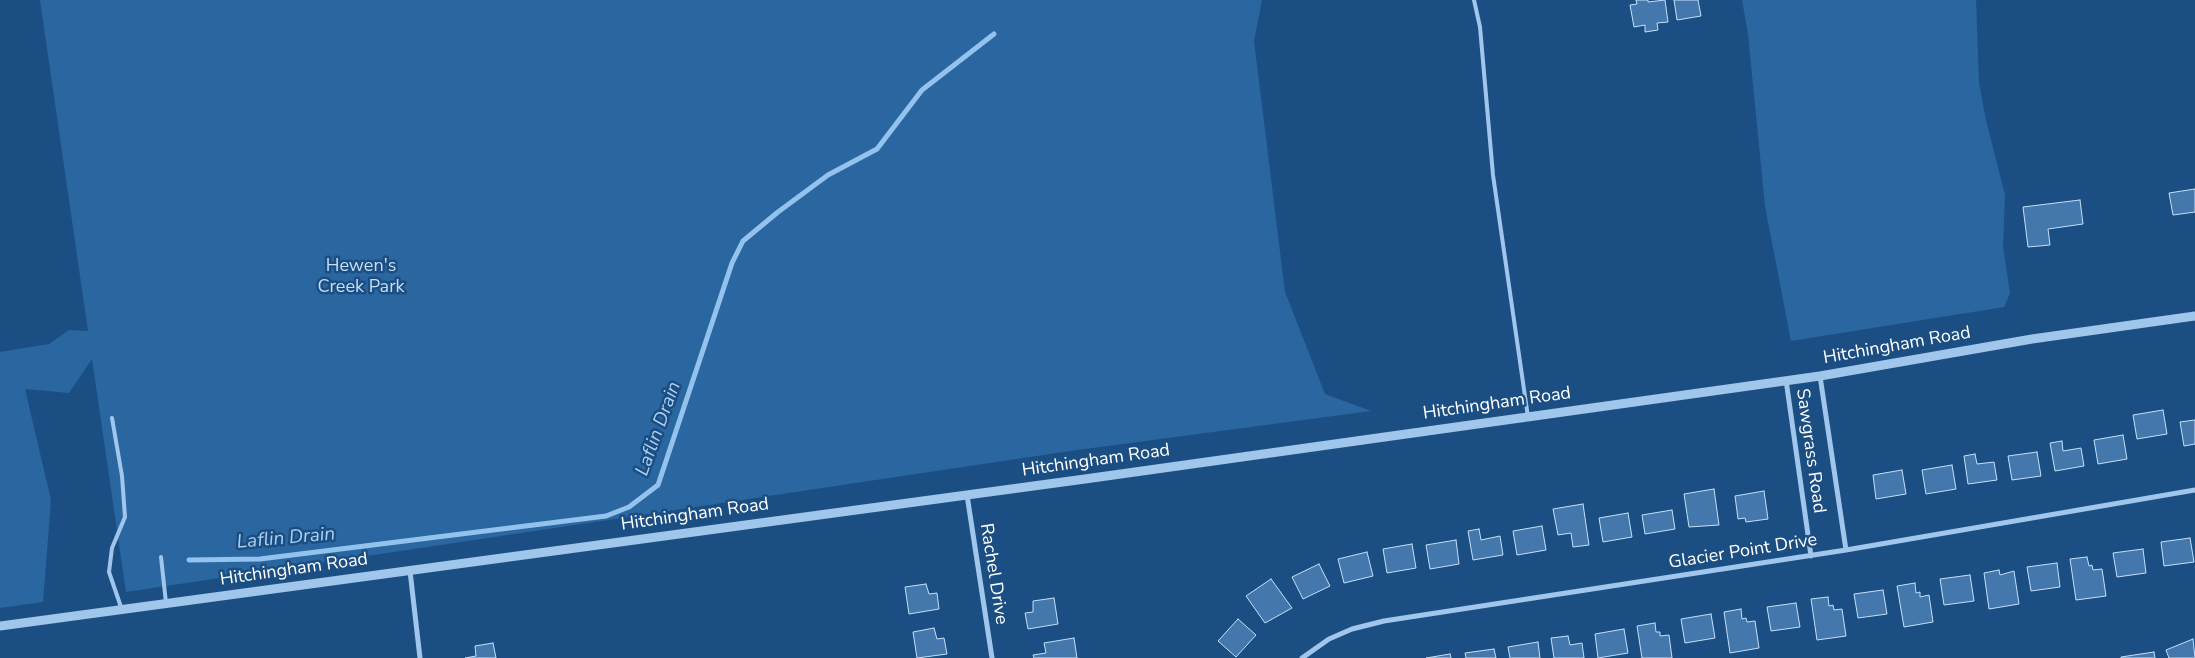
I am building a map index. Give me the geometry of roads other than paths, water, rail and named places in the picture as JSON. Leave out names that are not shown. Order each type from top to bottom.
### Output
[{"type":"street","name":"Hitchingham Road","points":[[0,626],[966,495],[1820,376],[2032,339],[2195,316]]},
{"type":"street","name":"Sawgrass Road","points":[[1820,376],[1846,550]]},
{"type":"street","name":"Sawgrass Road","points":[[1786,380],[1811,556]]},
{"type":"street","name":"Glacier Point Drive","points":[[1302,658],[1330,639],[1352,629],[1384,621],[1811,556],[2195,490]]},
{"type":"street","name":"Rachel Drive","points":[[966,495],[992,658]]},
{"type":"street","points":[[410,571],[420,658]]},
{"type":"lane","points":[[1474,0],[1480,27],[1493,176],[1528,417]]},
{"type":"lane","points":[[112,418],[122,476],[125,517],[112,548],[109,572],[122,610]]},
{"type":"lane","points":[[161,556],[166,603]]},
{"type":"waterway","name":"Laflin Drain","points":[[189,560],[260,559],[606,516],[629,507],[658,485],[732,263],[743,241],[828,175],[877,149],[922,90],[994,34]]},
{"type":"park label","name":"Hewen's Creek Park","points":[[361,277]]}]
